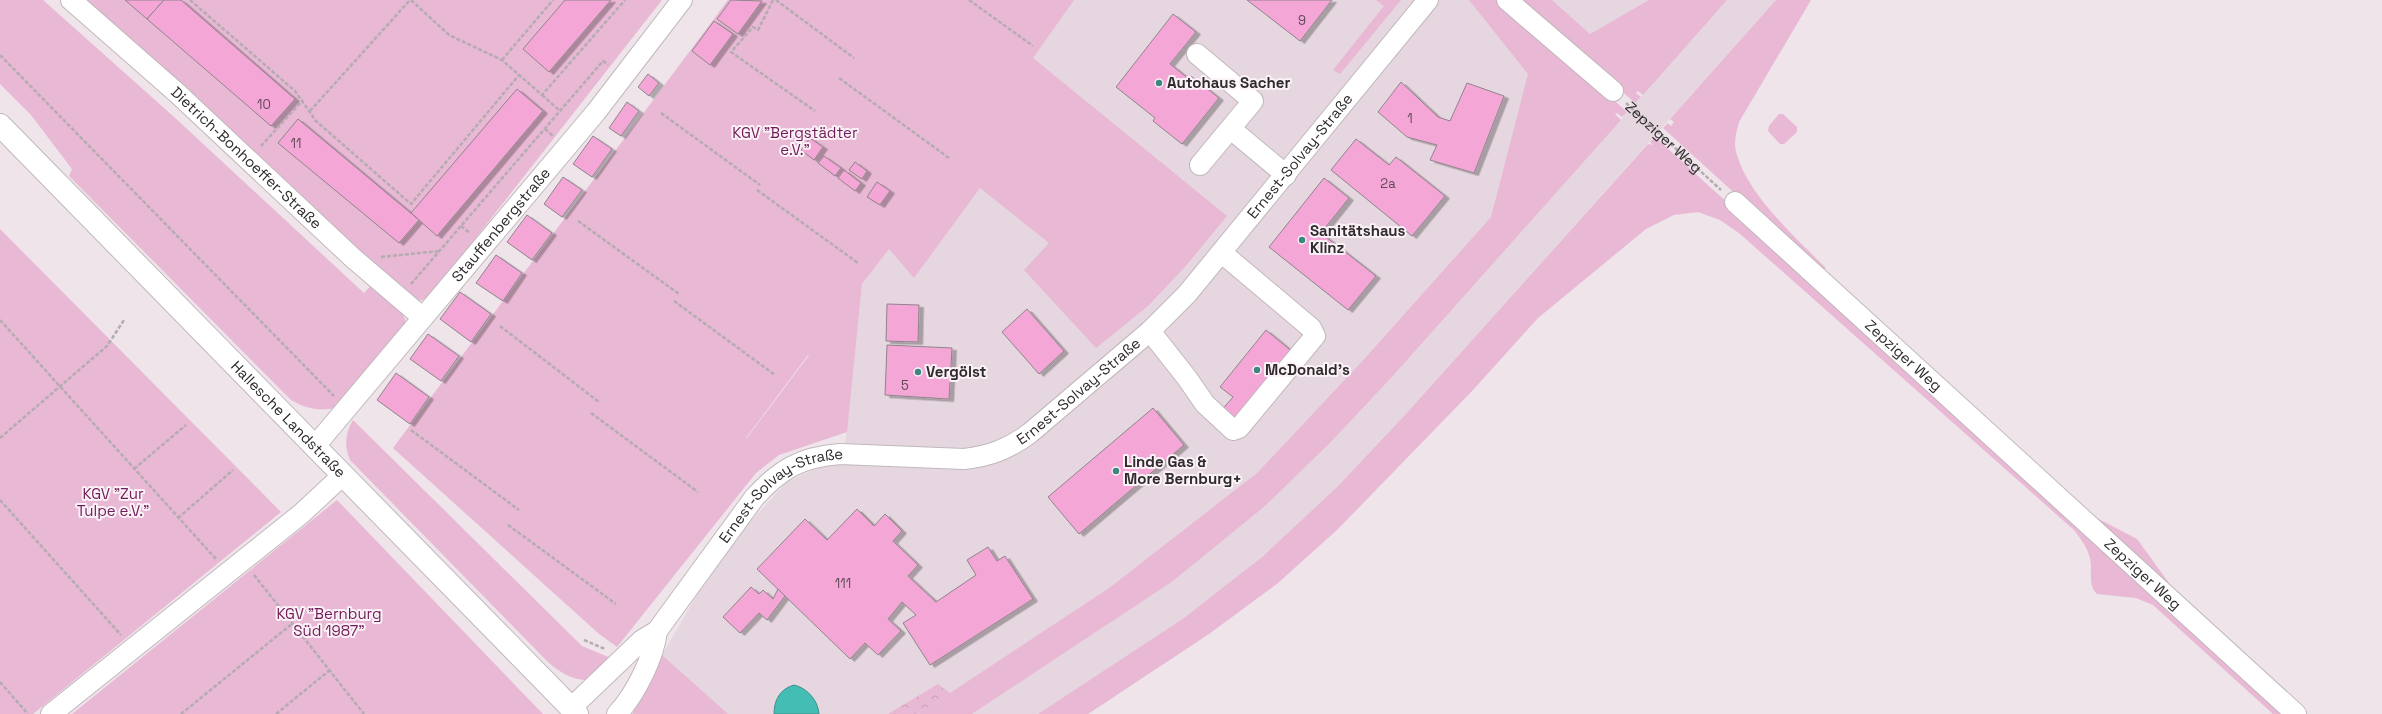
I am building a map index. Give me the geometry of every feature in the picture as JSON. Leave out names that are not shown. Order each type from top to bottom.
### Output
[{"type":"main road","name":"Hallesche Landstraße","points":[[0,125],[574,711]]},
{"type":"street","name":"Dietrich-Bonhoeffer-Straße","points":[[71,0],[177,93],[399,298],[422,317]]},
{"type":"street","name":"Stauffenbergstraße","points":[[315,446],[624,77],[682,0]]},
{"type":"street","name":"Ernest-Solvay-Straße","points":[[574,711],[642,640],[657,631],[754,498],[770,481],[786,469],[820,455],[840,454],[964,459],[998,452],[1030,433],[1150,331],[1187,294],[1428,0]]},
{"type":"street","name":"Zepziger Weg","points":[[1507,0],[1613,91]]},
{"type":"street","points":[[1197,54],[1254,100],[1200,165]]},
{"type":"street","points":[[1231,129],[1286,174]]},
{"type":"street","name":"Zepziger Weg","points":[[1735,202],[2296,714]]},
{"type":"street","points":[[1150,331],[1187,378],[1205,404],[1233,430],[1239,428],[1315,336],[1311,328],[1222,253]]},
{"type":"street","points":[[51,714],[301,514],[343,475]]},
{"type":"street","name":"Ernest-Solvay-Straße","points":[[617,714],[626,705],[655,648],[657,631]]},
{"type":"path","points":[[190,0],[303,100],[316,122],[411,204],[519,75]]},
{"type":"path","points":[[310,111],[410,0],[449,36],[502,60],[560,111]]},
{"type":"path","points":[[502,60],[553,0]]},
{"type":"path","points":[[542,95],[625,0]]},
{"type":"path","points":[[815,111],[731,52],[753,27],[758,30],[774,0],[854,58]]},
{"type":"path","points":[[970,0],[1033,46]]},
{"type":"path","points":[[0,55],[346,408]]},
{"type":"path","points":[[399,298],[603,61],[624,77]]},
{"type":"path","points":[[840,78],[949,158]]},
{"type":"path","name":"Zepziger Weg","points":[[1613,91],[1735,202]]},
{"type":"path","points":[[261,146],[303,100]]},
{"type":"path","points":[[661,112],[760,185]]},
{"type":"path","points":[[757,190],[858,263]]},
{"type":"path","points":[[578,221],[680,294]]},
{"type":"path","points":[[380,257],[440,251]]},
{"type":"path","points":[[674,301],[775,375]]},
{"type":"path","points":[[0,320],[219,562]]},
{"type":"path","points":[[0,438],[107,346],[124,320]]},
{"type":"path","points":[[500,326],[599,402]]},
{"type":"path","points":[[591,413],[698,492]]},
{"type":"path","points":[[134,469],[186,425]]},
{"type":"path","points":[[411,430],[520,510]]},
{"type":"path","points":[[178,518],[233,470]]},
{"type":"path","points":[[0,500],[125,639]]},
{"type":"path","points":[[508,525],[616,604]]},
{"type":"path","points":[[242,560],[330,669],[364,714]]},
{"type":"path","points":[[181,714],[293,623]]},
{"type":"path","points":[[276,714],[330,669]]},
{"type":"path","points":[[0,682],[28,714]]},
{"type":"shaded area","points":[[1071,0],[1472,0],[1543,64],[1491,217],[1366,357],[1257,473],[1109,588],[918,714],[727,714],[662,655],[697,595],[747,525],[786,483],[823,465],[843,464],[862,284]]},
{"type":"shaded area","points":[[1552,0],[1649,0],[1590,34]]},
{"type":"shaded area","points":[[1727,0],[1776,0],[1405,415],[1337,487],[1262,557],[1184,618],[1038,714],[972,714],[1173,581],[1264,507],[1330,443],[1391,378]]},
{"type":"green space","points":[[0,0],[43,0],[173,116],[364,293],[372,284],[394,302],[402,313],[406,325],[336,408],[313,408],[291,400],[69,176],[72,169],[31,115],[0,84]]},
{"type":"green space","points":[[83,0],[662,0],[428,299],[417,301],[407,297]]},
{"type":"green space","name":"KGV \"Bergstädter e.V.\"","points":[[728,0],[1074,0],[1033,58],[1227,216],[1184,268],[1148,306],[1096,348],[1024,270],[1049,243],[980,188],[914,278],[889,249],[862,284],[847,432],[779,455],[756,473],[617,647],[598,633],[393,448]],"holes":[[[808,355],[809,355],[746,439]]]},
{"type":"green space","points":[[1376,0],[1401,0],[1340,74],[1333,70],[1384,6]]},
{"type":"green space","points":[[1469,0],[1502,0],[1627,112],[1622,117],[1617,113],[1615,114],[1621,120],[1391,378],[1330,443],[1264,507],[1173,581],[972,714],[918,714],[1109,588],[1257,473],[1366,357],[1491,217],[1528,74]]},
{"type":"green space","points":[[1520,0],[1552,0],[1590,34],[1649,0],[1727,0],[1643,95],[1638,91],[1636,93],[1641,97],[1635,103]]},
{"type":"green space","points":[[1776,0],[1811,0],[1739,122],[1735,138],[1735,147],[1743,170],[1762,201],[1788,230],[1826,268],[1817,272],[1796,249],[1663,128],[1668,123],[1671,126],[1674,122],[1670,119]]},
{"type":"green space","points":[[1779,114],[1783,114],[1797,127],[1797,132],[1784,144],[1780,144],[1768,131],[1769,126]]},
{"type":"green space","points":[[1655,137],[2290,714],[2273,714],[2153,605],[2136,598],[2097,594],[2091,582],[2091,563],[2089,554],[2084,543],[2074,530],[1739,233],[1720,220],[1698,212],[1674,215],[1646,229],[1538,318],[1473,390],[1338,529],[1278,583],[1209,634],[1088,714],[1038,714],[1184,618],[1262,557],[1337,487],[1405,415],[1648,144],[1653,145],[1650,142]]},
{"type":"green space","name":"KGV \"Zur Tulpe e.V.\"","points":[[0,229],[281,512],[33,714],[0,714]]},
{"type":"green space","points":[[353,420],[582,646],[618,661],[598,677],[585,680],[565,674],[549,663],[350,460],[346,440],[348,430]]},
{"type":"green space","name":"KGV \"Bernburg Süd 1987\"","points":[[337,500],[543,714],[72,714]]},
{"type":"green space","points":[[2095,517],[2137,539],[2169,583],[2139,561]]},
{"type":"green space","points":[[662,655],[728,714],[633,714],[636,701]]},
{"type":"green space","points":[[938,684],[950,693],[918,714],[888,714]]},
{"type":"water","points":[[794,685],[811,695],[814,699],[819,714],[774,714],[775,704],[779,696],[785,689]]},
{"type":"building","points":[[125,0],[164,0],[147,19]]},
{"type":"building","points":[[164,0],[181,0],[295,99],[271,126],[147,19]]},
{"type":"building","points":[[565,0],[611,0],[549,72],[523,49]]},
{"type":"building","points":[[731,0],[762,1],[738,34],[717,19]]},
{"type":"building","points":[[1247,0],[1332,0],[1300,41]]},
{"type":"building","name":"Autohaus Sacher","points":[[1173,14],[1196,32],[1170,64],[1189,79],[1191,76],[1219,98],[1182,144],[1153,121],[1155,118],[1116,87]]},
{"type":"building","points":[[714,21],[733,34],[710,65],[692,51]]},
{"type":"building","points":[[648,74],[659,83],[649,96],[638,87]]},
{"type":"building","points":[[1401,82],[1438,117],[1450,121],[1467,83],[1504,96],[1474,173],[1430,160],[1437,145],[1407,137],[1378,112]]},
{"type":"building","points":[[517,89],[543,111],[437,236],[411,213]]},
{"type":"building","points":[[627,102],[639,111],[621,136],[609,128]]},
{"type":"building","points":[[298,119],[419,220],[399,243],[278,143]]},
{"type":"building","points":[[593,136],[612,149],[592,177],[573,164]]},
{"type":"building","points":[[810,138],[823,147],[814,160],[801,150]]},
{"type":"building","points":[[1356,139],[1389,165],[1396,157],[1445,196],[1412,236],[1331,170]]},
{"type":"building","points":[[824,156],[841,168],[835,176],[818,163]]},
{"type":"building","points":[[855,162],[867,171],[862,179],[849,170]]},
{"type":"building","points":[[844,170],[861,183],[855,191],[838,178]]},
{"type":"building","points":[[563,177],[582,190],[562,217],[544,204]]},
{"type":"building","name":"Sanitätshaus Klinz","points":[[1324,178],[1349,198],[1321,233],[1376,276],[1348,310],[1269,247]]},
{"type":"building","points":[[877,182],[890,191],[880,205],[867,197]]},
{"type":"building","points":[[527,215],[552,233],[532,260],[507,242]]},
{"type":"building","points":[[496,255],[522,273],[503,301],[476,283]]},
{"type":"building","points":[[460,292],[491,314],[471,342],[440,319]]},
{"type":"building","points":[[887,304],[919,305],[918,342],[886,341]]},
{"type":"building","points":[[1027,309],[1064,351],[1039,374],[1002,332]]},
{"type":"building","name":"McDonald's","points":[[1266,330],[1294,353],[1236,425],[1220,412],[1233,397],[1220,387]]},
{"type":"building","points":[[428,334],[459,356],[441,381],[410,359]]},
{"type":"building","name":"Vergölst","points":[[887,345],[952,348],[949,399],[885,395]]},
{"type":"building","points":[[396,373],[429,397],[410,424],[377,400]]},
{"type":"building","name":"Linde Gas & More Bernburg+","points":[[1153,408],[1184,445],[1079,534],[1048,497]]},
{"type":"building","points":[[857,509],[874,526],[885,514],[902,531],[893,541],[918,565],[908,576],[936,602],[976,575],[967,560],[988,547],[997,561],[1005,556],[1033,599],[930,665],[903,623],[916,615],[902,602],[888,619],[901,631],[878,655],[865,643],[850,659],[757,569],[805,519],[827,540]]},
{"type":"building","points":[[751,587],[759,594],[763,590],[773,599],[778,589],[785,596],[767,620],[759,613],[740,633],[723,617]]},
{"type":"place","name":"Autohaus Sacher","points":[[1159,83]]},
{"type":"place","name":"Sanitätshaus Klinz","points":[[1302,240]]},
{"type":"place","name":"McDonald's","points":[[1257,370]]},
{"type":"place","name":"Vergölst","points":[[918,372]]},
{"type":"place","name":"Linde Gas & More Bernburg+","points":[[1116,471]]}]
